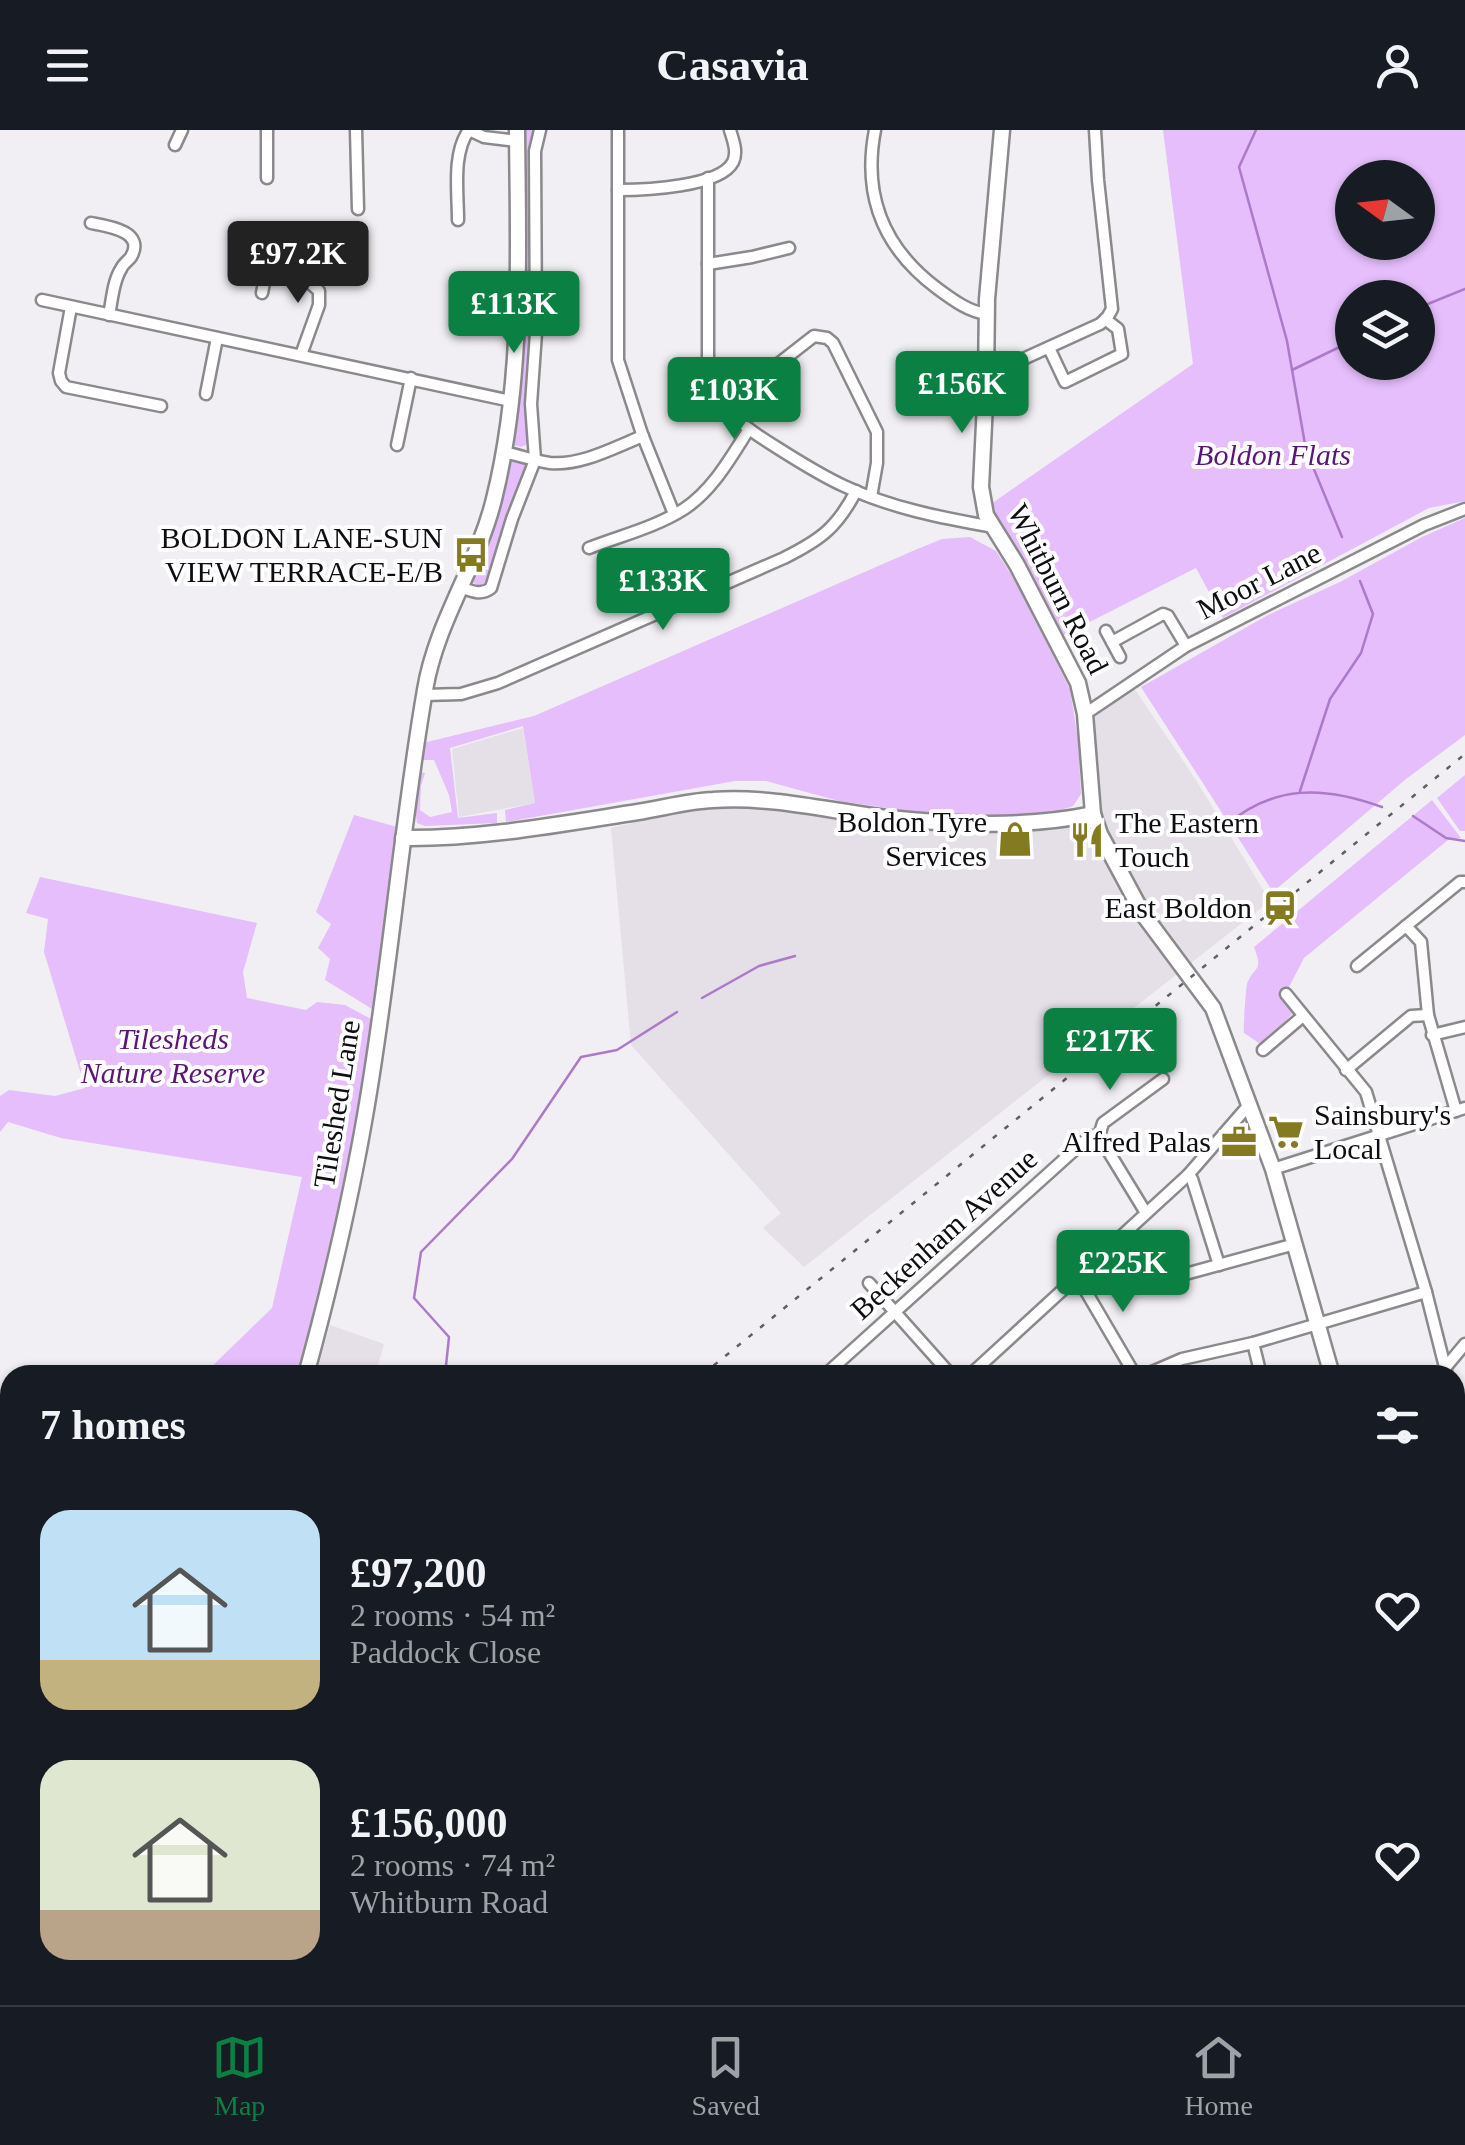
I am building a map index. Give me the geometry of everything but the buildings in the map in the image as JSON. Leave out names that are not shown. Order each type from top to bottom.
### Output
[{"type":"street","points":[[175,144],[182,130]]},
{"type":"street","points":[[267,130],[267,178]]},
{"type":"street","points":[[356,130],[358,208]]},
{"type":"street","points":[[458,220],[461,141],[469,130],[494,139],[517,135]]},
{"type":"street","points":[[460,587],[479,593],[491,588],[512,519],[536,460],[531,404],[536,333],[535,152],[540,130]]},
{"type":"street","points":[[618,130],[618,360],[674,514]]},
{"type":"street","points":[[618,190],[656,189],[724,172],[736,152],[730,130]]},
{"type":"street","points":[[875,130],[873,194],[891,241],[919,275],[970,310],[987,314]]},
{"type":"street","name":"Whitburn Road","points":[[1002,130],[987,314],[981,488],[986,516],[1078,684],[1085,714],[1093,814],[1100,834],[1143,914],[1213,1008],[1273,1168],[1329,1365]]},
{"type":"street","points":[[986,376],[1105,320],[1112,309],[1095,130]]},
{"type":"street","name":"Tileshed Lane","points":[[309,1365],[342,1238],[366,1109],[429,666],[489,518],[503,452],[518,308],[517,135]]},
{"type":"street","points":[[708,178],[708,368],[718,398],[730,413],[814,471],[856,491],[919,513],[994,527]]},
{"type":"street","points":[[91,223],[128,233],[134,246],[133,254],[119,271],[109,315]]},
{"type":"street","points":[[708,264],[790,248]]},
{"type":"street","points":[[262,293],[270,252]]},
{"type":"street","points":[[266,272],[308,281],[319,291],[319,305],[300,355]]},
{"type":"street","points":[[42,300],[511,401]]},
{"type":"street","points":[[71,307],[60,381],[66,387],[161,406]]},
{"type":"street","points":[[1049,348],[1065,382],[1122,354],[1118,330],[1105,320]]},
{"type":"street","points":[[730,413],[790,352],[814,336],[828,338],[876,432],[877,463],[871,497]]},
{"type":"street","points":[[206,394],[217,338]]},
{"type":"street","points":[[398,445],[412,378]]},
{"type":"street","points":[[589,548],[686,508],[705,491],[749,429]]},
{"type":"street","points":[[503,452],[563,464],[643,436]]},
{"type":"street","points":[[424,695],[461,694],[498,683],[784,558],[832,528],[856,491]]},
{"type":"street","name":"Moor Lane","points":[[1085,714],[1186,646],[1424,525],[1465,509]]},
{"type":"street","points":[[1112,642],[1163,614],[1186,646]]},
{"type":"street","points":[[1106,631],[1120,658]]},
{"type":"street","points":[[403,838],[552,825],[713,800],[782,801],[887,818],[986,825],[1050,822],[1093,814]]},
{"type":"street","points":[[1357,966],[1460,882],[1465,882]]},
{"type":"street","points":[[1273,1168],[1460,1109],[1432,1036],[1421,942],[1406,926]]},
{"type":"street","points":[[1286,994],[1366,1092],[1444,1365]]},
{"type":"street","points":[[1346,1070],[1411,1016],[1428,1015]]},
{"type":"street","points":[[1263,1050],[1303,1016]]},
{"type":"street","points":[[1432,1036],[1465,1027]]},
{"type":"street","name":"Beckenham Avenue","points":[[836,1365],[1090,1136],[1099,1136],[1103,1123],[1163,1079]]},
{"type":"street","points":[[981,1365],[1188,1174],[1248,1106]]},
{"type":"street","points":[[1099,1136],[1146,1213]]},
{"type":"street","points":[[1188,1174],[1219,1265]]},
{"type":"street","points":[[1189,1273],[1294,1244]]},
{"type":"street","points":[[1077,1276],[1129,1365]]},
{"type":"street","points":[[870,1283],[942,1365]]},
{"type":"street","points":[[1168,1365],[1426,1292]]},
{"type":"street","points":[[1253,1343],[1258,1365]]},
{"type":"street","points":[[1450,1365],[1465,1344]]},
{"type":"shaded area","points":[[1134,688],[1270,901],[804,1267],[763,1228],[781,1213],[631,1045],[611,828],[714,805],[781,803],[985,829],[1089,824],[1092,718]]},
{"type":"shaded area","points":[[523,728],[535,803],[459,817],[452,749]]},
{"type":"shaded area","points":[[330,1325],[384,1344],[378,1365],[319,1365]]},
{"type":"green space","points":[[525,130],[533,130],[528,432],[526,445],[521,447],[511,444],[524,320]]},
{"type":"green space","name":"Boldon Flats","points":[[1163,130],[1465,130],[1465,501],[1429,508],[1223,618],[1196,568],[1062,636],[988,506],[1193,364]]},
{"type":"green space","points":[[512,458],[524,459],[528,469],[503,524],[486,583],[478,586],[472,581],[473,572]]},
{"type":"green space","points":[[1465,518],[1465,735],[1406,779],[1273,892],[1141,687],[1268,615]]},
{"type":"green space","points":[[970,537],[996,551],[1070,689],[1081,794],[1073,806],[1046,815],[942,816],[839,801],[766,781],[735,781],[506,822],[505,810],[535,803],[523,726],[450,748],[458,818],[497,813],[497,823],[417,823],[414,802],[420,772],[425,773],[420,810],[430,817],[452,812],[434,760],[420,760],[423,743],[534,716],[915,550],[942,539]]},
{"type":"green space","points":[[1465,775],[1465,831],[1460,831],[1437,798]]},
{"type":"green space","points":[[1432,800],[1461,838],[1448,840],[1304,958],[1289,987],[1282,992],[1294,1012],[1267,1040],[1259,1043],[1244,1033],[1247,984],[1258,965],[1254,947]]},
{"type":"green space","points":[[354,815],[397,827],[372,1009],[325,980],[330,959],[318,948],[331,924],[316,912]]},
{"type":"green space","name":"Tilesheds Nature Reserve","points":[[40,877],[257,923],[243,972],[247,998],[306,1010],[317,1002],[345,1005],[371,1019],[329,1262],[300,1365],[213,1365],[272,1308],[302,1177],[61,1138],[8,1122],[0,1132],[0,1096],[9,1090],[55,1096],[85,1088],[44,952],[48,919],[26,913]]},
{"type":"waterway","points":[[1256,130],[1239,167],[1287,341],[1306,450],[1342,537]]},
{"type":"waterway","points":[[1435,301],[1465,289]]},
{"type":"waterway","points":[[1292,370],[1335,349]]},
{"type":"waterway","points":[[1300,791],[1330,699],[1361,653],[1373,614],[1360,581]]},
{"type":"waterway","points":[[1225,826],[1262,802],[1300,793],[1340,795],[1382,807]]},
{"type":"waterway","points":[[1413,816],[1446,838],[1465,841]]},
{"type":"waterway","points":[[702,998],[759,966],[795,956]]},
{"type":"waterway","points":[[446,1365],[449,1337],[414,1298],[421,1252],[512,1159],[581,1057],[617,1050],[677,1012]]},
{"type":"railway","points":[[714,1365],[1465,754]]},
{"type":"place","name":"BOLDON LANE-SUN VIEW TERRACE-E/B","points":[[471,555]]},
{"type":"place","name":"Boldon Tyre Services","points":[[1015,839]]},
{"type":"place","name":"The Eastern Touch","points":[[1087,840]]},
{"type":"place","name":"East Boldon","points":[[1280,908]]},
{"type":"place","name":"Sainsbury's Local","points":[[1286,1132]]},
{"type":"place","name":"Alfred Palas","points":[[1239,1142]]}]
